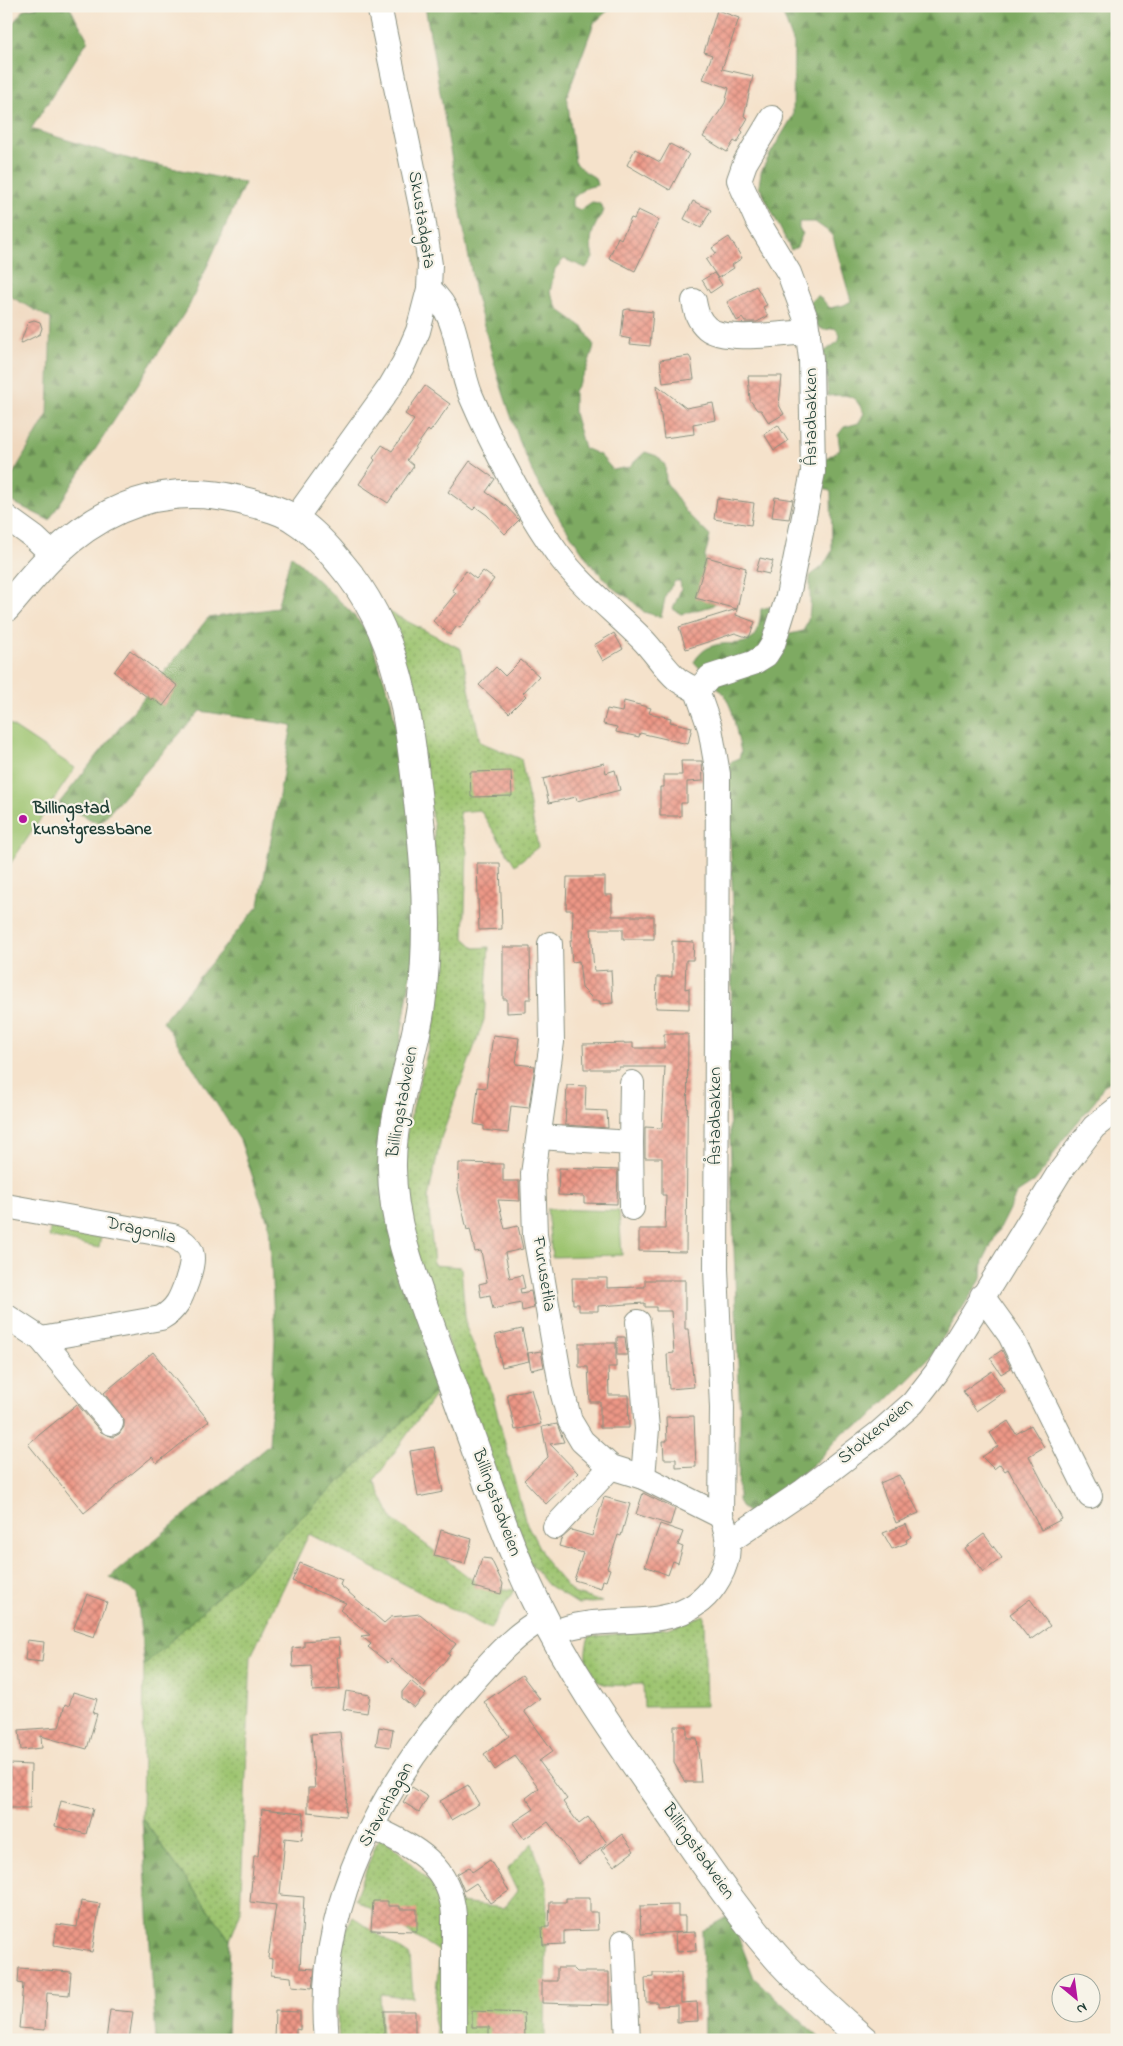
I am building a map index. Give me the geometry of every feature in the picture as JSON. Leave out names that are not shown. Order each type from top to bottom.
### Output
[{"type":"main road","name":"Billingstadveien","points":[[6,608],[53,555],[85,528],[123,506],[164,494],[212,493],[266,506],[295,519],[324,545],[359,585],[381,626],[401,682],[411,738],[425,860],[426,937],[421,1007],[394,1133],[392,1160],[395,1202],[404,1246],[459,1403],[510,1540],[548,1626],[611,1730],[749,1924],[784,1965],[864,2040]]},
{"type":"street","name":"Skustadgata","points":[[295,519],[400,371],[418,331],[429,289],[430,265],[422,211],[379,6]]},
{"type":"street","name":"Åstadbakken","points":[[728,1542],[727,1530],[721,1516],[722,1408],[716,1259],[718,774],[710,728],[697,691],[710,677],[753,663],[766,655],[778,634],[794,568],[813,472],[811,360],[808,332],[800,300],[789,273],[757,220],[739,180],[745,163],[772,118]]},
{"type":"street","points":[[429,289],[445,306],[453,324],[461,364],[471,395],[502,460],[557,554],[644,641],[678,680],[697,691]]},
{"type":"street","points":[[694,301],[698,317],[708,329],[723,336],[808,332]]},
{"type":"street","points":[[6,517],[29,533],[53,555]]},
{"type":"street","name":"Furusetlia","points":[[550,944],[552,1042],[533,1174],[535,1235],[562,1391],[570,1421],[582,1441],[611,1467],[643,1478],[721,1516]]},
{"type":"street","points":[[632,1083],[632,1208]]},
{"type":"street","name":"Stokkerveien","points":[[728,1542],[802,1492],[879,1433],[913,1403],[937,1372],[1059,1173],[1094,1127],[1117,1109]]},
{"type":"street","points":[[539,1137],[631,1142]]},
{"type":"street","name":"Dragonlia","points":[[6,1206],[173,1236],[182,1240],[192,1253],[193,1262],[181,1299],[170,1312],[161,1318],[41,1339]]},
{"type":"street","points":[[982,1296],[1010,1335],[1090,1496]]},
{"type":"street","points":[[6,1316],[41,1339],[111,1423]]},
{"type":"street","points":[[638,1322],[647,1429],[643,1478]]},
{"type":"street","points":[[555,1527],[611,1467]]},
{"type":"street","points":[[548,1626],[566,1627],[584,1623],[656,1620],[680,1614],[692,1607],[712,1590],[728,1556],[728,1542]]},
{"type":"street","name":"Staverhagan","points":[[327,2040],[326,1987],[331,1943],[339,1905],[372,1827],[398,1779],[444,1714],[507,1644],[524,1629],[548,1626]]},
{"type":"street","points":[[372,1827],[414,1848],[427,1857],[440,1874],[452,1897],[454,1915],[454,2040]]},
{"type":"street","points":[[624,1942],[628,2040]]},
{"type":"shaded area","points":[[6,294],[51,319],[48,414],[6,486]]},
{"type":"green space","points":[[40,6],[69,6],[88,40],[31,129],[133,160],[245,183],[189,306],[49,520],[6,499],[6,486],[48,414],[51,319],[6,294],[6,30],[25,9]]},
{"type":"green space","points":[[425,6],[613,6],[594,23],[567,96],[575,162],[594,177],[598,185],[585,188],[572,199],[572,206],[580,210],[592,202],[599,203],[604,210],[592,233],[593,258],[586,268],[564,259],[555,269],[550,292],[559,310],[584,328],[594,346],[586,371],[574,391],[574,413],[584,448],[600,455],[613,470],[629,467],[645,452],[657,456],[665,465],[666,482],[686,512],[710,536],[705,556],[705,575],[723,596],[712,606],[681,614],[673,609],[681,589],[680,581],[675,581],[666,594],[661,617],[644,612],[628,597],[614,589],[590,563],[535,478],[519,440],[499,380],[475,293]]},
{"type":"green space","points":[[780,6],[1117,6],[1117,1078],[1104,1085],[1096,1100],[1061,1142],[1047,1166],[1034,1182],[1017,1193],[983,1261],[982,1278],[929,1359],[866,1422],[843,1432],[815,1463],[758,1510],[749,1513],[741,1507],[738,1500],[740,1419],[728,1078],[734,928],[727,767],[731,762],[739,758],[741,752],[732,711],[725,695],[694,662],[704,651],[714,645],[745,642],[753,637],[758,627],[761,609],[769,607],[776,613],[786,635],[803,631],[810,611],[810,576],[823,566],[832,551],[831,492],[808,482],[808,476],[826,458],[840,450],[838,435],[844,427],[859,423],[864,413],[854,399],[846,395],[828,396],[824,352],[839,341],[840,335],[835,328],[824,330],[817,326],[810,302],[818,295],[830,308],[844,305],[851,301],[832,234],[815,222],[799,222],[799,229],[803,233],[797,247],[791,250],[759,186],[761,172],[793,116],[794,44]]},
{"type":"green space","points":[[291,555],[349,610],[368,632],[391,701],[411,811],[416,942],[386,1130],[443,1384],[144,1666],[137,1593],[110,1577],[269,1445],[275,1339],[269,1225],[240,1140],[163,1021],[259,905],[292,725],[200,711],[99,824],[59,803],[208,618],[277,608]]},
{"type":"green space","points":[[387,611],[461,649],[480,742],[521,759],[538,847],[515,865],[480,810],[459,812],[467,852],[464,938],[475,948],[489,947],[484,1020],[441,1138],[428,1198],[434,1265],[461,1267],[466,1327],[490,1386],[525,1520],[547,1563],[573,1593],[602,1602],[578,1604],[548,1585],[527,1559],[420,1264],[404,1199],[406,1136],[435,1021],[434,826]]},
{"type":"green space","name":"Billingstad kunstgressbane","points":[[6,722],[75,768],[6,870]]},
{"type":"green space","points":[[547,1209],[619,1211],[622,1255],[552,1257]]},
{"type":"green space","points":[[50,1228],[101,1236],[99,1248],[49,1237]]},
{"type":"green space","points":[[443,1384],[374,1481],[393,1520],[482,1587],[514,1590],[490,1629],[309,1534],[251,1656],[240,1914],[230,1940],[142,1818],[144,1666]]},
{"type":"green space","points":[[704,1615],[706,1706],[644,1707],[643,1684],[608,1685],[597,1681],[589,1671],[586,1650],[589,1637],[669,1628]]},
{"type":"green space","points":[[142,1818],[230,1940],[227,2040],[156,2040]]},
{"type":"green space","points":[[380,1834],[451,1902],[504,1908],[517,1891],[507,1870],[532,1843],[547,1886],[545,2040],[438,2040],[433,2019],[440,1952],[355,1899]]},
{"type":"green space","points":[[730,1915],[754,1978],[822,2040],[704,2040],[702,1931]]},
{"type":"green space","points":[[353,1917],[410,1956],[413,1998],[380,1994],[382,2040],[339,2040],[337,2013],[339,1939]]},
{"type":"building","points":[[717,10],[739,18],[722,69],[753,76],[744,116],[748,118],[741,130],[743,132],[737,143],[734,141],[727,152],[703,137],[725,103],[729,88],[703,79],[712,55],[704,52]]},
{"type":"building","points":[[670,144],[689,154],[670,190],[627,165],[635,149],[660,162]]},
{"type":"building","points":[[693,201],[711,210],[701,228],[684,219]]},
{"type":"building","points":[[638,210],[659,220],[635,271],[609,258],[618,237],[621,239],[631,218],[634,219]]},
{"type":"building","points":[[729,237],[742,258],[732,265],[734,268],[718,278],[706,260],[716,253],[712,248]]},
{"type":"building","points":[[714,273],[722,285],[710,293],[702,280]]},
{"type":"building","points":[[756,286],[767,305],[763,307],[768,316],[757,322],[745,322],[742,318],[737,321],[727,302]]},
{"type":"building","points":[[624,310],[653,312],[650,346],[630,344],[631,339],[621,337]]},
{"type":"building","points":[[34,320],[40,322],[42,328],[40,334],[20,344],[28,322]]},
{"type":"building","points":[[689,356],[694,379],[663,383],[660,360]]},
{"type":"building","points":[[748,376],[782,376],[779,405],[784,414],[769,423],[761,410],[757,410],[750,400]]},
{"type":"building","points":[[657,385],[686,408],[713,403],[716,420],[693,424],[694,434],[664,438]]},
{"type":"building","points":[[425,386],[450,404],[430,432],[428,430],[407,460],[414,466],[388,503],[359,484],[375,460],[373,458],[382,445],[392,451],[414,420],[405,414]]},
{"type":"building","points":[[778,425],[788,441],[774,450],[764,434]]},
{"type":"building","points":[[470,461],[495,479],[486,492],[506,506],[519,520],[505,534],[487,515],[476,507],[473,510],[448,492]]},
{"type":"building","points":[[775,497],[793,500],[789,519],[772,517]]},
{"type":"building","points":[[717,498],[754,503],[751,525],[714,519]]},
{"type":"building","points":[[707,557],[746,568],[737,609],[695,598]]},
{"type":"building","points":[[760,558],[773,561],[769,574],[756,571]]},
{"type":"building","points":[[466,571],[476,579],[483,571],[494,579],[479,600],[481,601],[460,628],[457,626],[450,635],[433,621],[456,593],[452,590]]},
{"type":"building","points":[[737,609],[736,615],[755,622],[749,638],[735,633],[686,649],[679,627]]},
{"type":"building","points":[[614,633],[623,649],[603,661],[594,645]]},
{"type":"building","points":[[130,650],[178,686],[163,706],[152,698],[151,700],[114,672]]},
{"type":"building","points":[[521,660],[539,676],[523,693],[526,696],[509,713],[479,685],[496,667],[505,676]]},
{"type":"building","points":[[624,701],[651,708],[649,713],[671,718],[670,722],[692,727],[688,744],[640,733],[639,737],[616,732],[617,727],[603,724],[607,709],[622,712]]},
{"type":"building","points":[[681,761],[702,761],[703,781],[687,782],[687,803],[681,803],[681,816],[660,816],[660,787],[664,787],[664,775],[682,775]]},
{"type":"building","points":[[604,763],[606,773],[615,770],[620,790],[577,801],[576,797],[549,803],[543,779]]},
{"type":"building","points":[[511,771],[512,796],[471,797],[470,772]]},
{"type":"building","points":[[477,863],[500,863],[502,929],[479,930]]},
{"type":"building","points":[[567,877],[605,877],[605,895],[612,895],[612,916],[654,916],[654,939],[623,939],[623,929],[591,929],[594,971],[611,970],[613,1003],[600,1004],[600,1001],[592,1001],[591,997],[582,988],[579,961],[572,962],[570,940],[572,940],[573,910],[566,910]]},
{"type":"building","points":[[672,941],[694,942],[693,960],[686,960],[685,989],[689,988],[689,1009],[656,1008],[657,977],[672,977]]},
{"type":"building","points":[[503,947],[530,947],[531,999],[526,999],[526,1012],[507,1013],[507,999],[503,999]]},
{"type":"building","points":[[664,1034],[688,1034],[686,1252],[639,1251],[639,1229],[665,1229],[666,1195],[662,1195],[662,1158],[645,1158],[645,1127],[662,1128],[665,1067],[584,1069],[583,1044],[633,1043],[633,1048],[664,1048]]},
{"type":"building","points":[[493,1035],[519,1038],[516,1064],[535,1066],[529,1108],[511,1106],[508,1133],[484,1130],[484,1126],[474,1124],[478,1087],[486,1088]]},
{"type":"building","points":[[567,1085],[586,1086],[585,1110],[607,1111],[608,1128],[565,1125]]},
{"type":"building","points":[[459,1163],[503,1164],[503,1181],[519,1181],[520,1201],[498,1200],[505,1229],[518,1226],[523,1249],[505,1253],[510,1278],[522,1275],[525,1288],[520,1289],[521,1293],[531,1291],[534,1308],[522,1311],[521,1303],[493,1309],[490,1295],[481,1297],[479,1284],[487,1282],[481,1251],[475,1252],[470,1229],[467,1230],[458,1190]]},
{"type":"building","points":[[559,1168],[618,1170],[617,1204],[584,1203],[584,1196],[558,1195]]},
{"type":"building","points":[[572,1278],[607,1278],[607,1288],[645,1287],[645,1280],[685,1280],[685,1329],[688,1329],[694,1387],[669,1389],[667,1354],[674,1353],[671,1311],[656,1311],[656,1307],[645,1307],[645,1303],[598,1306],[598,1311],[579,1311],[579,1304],[573,1304]]},
{"type":"building","points":[[522,1329],[529,1361],[502,1367],[495,1335]]},
{"type":"building","points":[[617,1337],[625,1337],[627,1355],[617,1355]]},
{"type":"building","points":[[579,1343],[616,1343],[616,1367],[608,1367],[609,1395],[628,1395],[629,1428],[600,1428],[600,1402],[590,1402],[588,1367],[579,1367]]},
{"type":"building","points":[[1002,1350],[1011,1368],[1001,1374],[990,1358]]},
{"type":"building","points":[[541,1351],[544,1367],[531,1370],[528,1353]]},
{"type":"building","points":[[153,1352],[209,1421],[157,1463],[152,1457],[84,1513],[28,1444],[77,1404],[101,1432],[113,1437],[119,1434],[124,1427],[124,1420],[104,1393]]},
{"type":"building","points":[[992,1371],[1005,1391],[976,1411],[963,1391]]},
{"type":"building","points":[[531,1389],[541,1424],[515,1430],[507,1394]]},
{"type":"building","points":[[694,1416],[696,1467],[676,1468],[676,1459],[664,1459],[663,1441],[667,1441],[666,1417]]},
{"type":"building","points":[[1008,1421],[1016,1434],[1031,1425],[1044,1447],[1029,1456],[1062,1519],[1041,1530],[1008,1469],[1005,1471],[1000,1464],[994,1469],[982,1457],[998,1446],[990,1433]]},
{"type":"building","points":[[557,1424],[564,1442],[550,1444],[578,1473],[546,1504],[524,1480],[548,1457],[542,1427]]},
{"type":"building","points":[[434,1447],[443,1492],[418,1497],[410,1451]]},
{"type":"building","points":[[899,1475],[919,1513],[896,1523],[880,1483]]},
{"type":"building","points":[[643,1493],[675,1509],[670,1525],[636,1514]]},
{"type":"building","points":[[604,1497],[630,1504],[621,1536],[618,1535],[607,1568],[610,1569],[606,1581],[603,1580],[601,1588],[574,1580],[583,1553],[559,1546],[561,1539],[571,1530],[592,1536]]},
{"type":"building","points":[[660,1524],[683,1532],[678,1545],[683,1547],[678,1563],[673,1561],[668,1575],[645,1566]]},
{"type":"building","points":[[906,1524],[911,1537],[906,1540],[907,1543],[892,1549],[883,1533]]},
{"type":"building","points":[[441,1530],[472,1539],[465,1564],[434,1556]]},
{"type":"building","points":[[984,1534],[1002,1558],[983,1572],[965,1548]]},
{"type":"building","points":[[482,1558],[491,1559],[503,1584],[501,1594],[473,1587]]},
{"type":"building","points":[[300,1563],[342,1580],[340,1585],[384,1623],[391,1617],[420,1614],[456,1644],[448,1654],[450,1655],[423,1687],[391,1659],[388,1663],[368,1647],[371,1644],[361,1636],[370,1635],[340,1610],[346,1603],[292,1581]]},
{"type":"building","points":[[87,1594],[107,1602],[94,1637],[73,1630]]},
{"type":"building","points":[[1030,1599],[1050,1626],[1030,1640],[1010,1614]]},
{"type":"building","points":[[339,1638],[340,1657],[337,1657],[340,1689],[313,1691],[311,1666],[293,1667],[292,1648],[304,1647],[304,1641]]},
{"type":"building","points":[[27,1640],[44,1642],[42,1662],[25,1660]]},
{"type":"building","points":[[522,1675],[540,1699],[524,1711],[553,1751],[539,1761],[567,1799],[563,1802],[579,1824],[588,1817],[607,1843],[579,1864],[548,1822],[524,1839],[513,1823],[534,1809],[526,1798],[539,1788],[515,1756],[495,1770],[484,1754],[509,1736],[484,1702]]},
{"type":"building","points":[[411,1681],[426,1694],[414,1708],[402,1698],[402,1692]]},
{"type":"building","points":[[346,1691],[370,1695],[367,1713],[343,1709]]},
{"type":"building","points":[[73,1692],[97,1699],[93,1713],[97,1714],[87,1749],[41,1736],[42,1748],[21,1750],[19,1730],[59,1727],[65,1704],[69,1706]]},
{"type":"building","points":[[674,1726],[687,1726],[687,1738],[697,1738],[701,1782],[685,1782],[674,1763]]},
{"type":"building","points":[[379,1727],[393,1730],[390,1747],[376,1745]]},
{"type":"building","points":[[340,1732],[347,1794],[345,1816],[308,1812],[308,1788],[315,1788],[311,1734]]},
{"type":"building","points":[[10,1764],[31,1765],[30,1808],[9,1808]]},
{"type":"building","points":[[468,1785],[479,1804],[451,1820],[440,1801]]},
{"type":"building","points":[[412,1787],[428,1797],[419,1812],[403,1802]]},
{"type":"building","points":[[61,1801],[93,1809],[86,1834],[55,1826]]},
{"type":"building","points":[[262,1809],[304,1813],[302,1840],[285,1838],[280,1895],[304,1897],[300,1968],[315,1969],[312,1988],[292,1986],[291,1977],[271,1975],[272,1959],[268,1958],[276,1905],[250,1902],[254,1856],[258,1856]]},
{"type":"building","points":[[622,1834],[634,1851],[614,1866],[601,1850]]},
{"type":"building","points":[[490,1860],[509,1891],[490,1903],[476,1883],[464,1891],[457,1874],[469,1867],[472,1872]]},
{"type":"building","points":[[566,1898],[590,1898],[590,1912],[597,1912],[598,1930],[564,1931],[564,1944],[543,1945],[542,1927],[549,1927],[550,1902],[566,1902]]},
{"type":"building","points":[[81,1901],[100,1904],[92,1952],[54,1945],[57,1924],[77,1927]]},
{"type":"building","points":[[373,1901],[388,1901],[388,1906],[400,1906],[400,1909],[417,1909],[417,1931],[371,1930]]},
{"type":"building","points":[[678,1905],[678,1916],[685,1916],[685,1932],[641,1934],[640,1906]]},
{"type":"building","points":[[695,1932],[696,1951],[676,1952],[675,1933]]},
{"type":"building","points":[[19,1968],[71,1972],[69,1995],[47,1993],[45,2030],[19,2028],[23,1984],[18,1983]]},
{"type":"building","points":[[557,1968],[573,1968],[577,1972],[609,1972],[609,2005],[542,2003],[542,1981],[557,1981]]},
{"type":"building","points":[[653,1973],[681,1973],[681,2003],[697,2002],[698,2021],[677,2022],[677,2005],[657,2006],[657,2002],[646,2002],[645,1978],[653,1977]]},
{"type":"building","points":[[110,2010],[133,2012],[129,2040],[106,2040]]},
{"type":"building","points":[[275,2011],[300,2012],[300,2030],[296,2029],[296,2039],[274,2038]]},
{"type":"building","points":[[384,2011],[415,2011],[415,2040],[394,2040],[394,2035],[384,2035]]},
{"type":"building","points":[[472,2011],[524,2013],[525,2037],[489,2037],[489,2027],[472,2027]]},
{"type":"place","name":"Billingstad kunstgressbane","points":[[23,819]]}]
